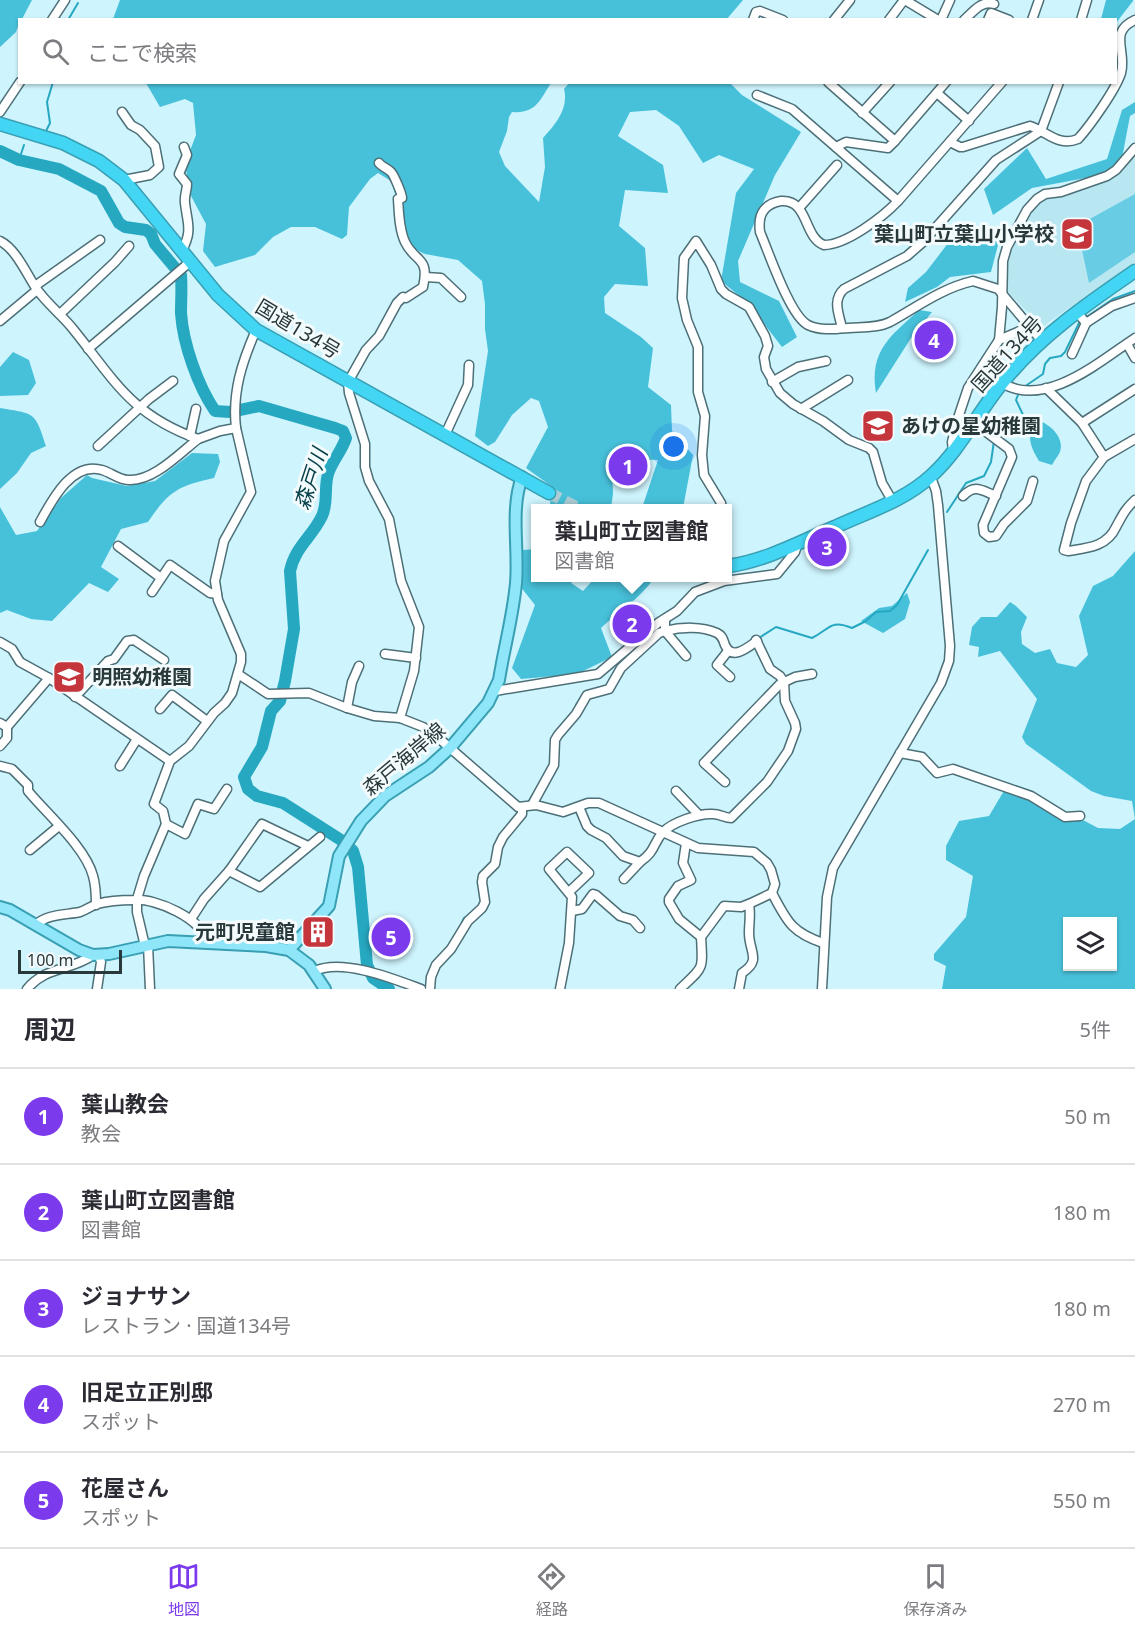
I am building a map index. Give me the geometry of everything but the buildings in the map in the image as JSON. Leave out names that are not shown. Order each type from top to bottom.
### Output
[{"type":"highway","name":"国道134号","points":[[0,124],[63,143],[99,161],[124,180],[227,304],[256,330],[549,493]]},
{"type":"highway","name":"国道134号","points":[[732,565],[758,559],[893,501],[917,488],[931,477],[953,451],[1002,383],[1041,340],[1082,318],[1135,271]]},
{"type":"main road","name":"森戸海岸線","points":[[289,950],[329,906],[342,850],[370,810],[385,796],[429,766],[450,748],[488,703],[495,691],[499,680],[516,581],[517,491],[522,477]]},
{"type":"main road","points":[[0,907],[10,910],[79,950],[96,956],[168,941],[266,946],[289,950],[315,971],[325,989]]},
{"type":"street","points":[[53,18],[65,0]]},
{"type":"street","points":[[836,18],[850,0]]},
{"type":"street","points":[[890,18],[904,0],[936,18]]},
{"type":"street","points":[[941,18],[950,0]]},
{"type":"street","points":[[1033,18],[1039,0]]},
{"type":"street","points":[[1082,18],[1087,0]]},
{"type":"street","points":[[966,18],[985,2],[1006,18]]},
{"type":"street","points":[[754,18],[756,12],[760,11],[778,18]]},
{"type":"street","points":[[1117,83],[1122,66],[1119,39],[1121,30],[1126,24],[1135,20]]},
{"type":"street","points":[[0,112],[19,84]]},
{"type":"street","points":[[832,84],[895,141]]},
{"type":"street","points":[[862,113],[888,84]]},
{"type":"street","points":[[836,147],[846,142],[888,148],[944,84]]},
{"type":"street","points":[[1000,84],[898,201],[871,225],[828,245],[819,243],[813,237],[798,208],[788,202],[772,203],[760,216],[760,232],[791,305],[799,318],[813,327],[876,327],[887,323],[919,303],[973,281],[998,289],[1041,340]]},
{"type":"street","points":[[842,328],[836,304],[839,293],[907,256],[923,242],[996,160],[1041,131],[1058,84]]},
{"type":"street","points":[[950,142],[963,147],[1030,126],[1063,142],[1070,142],[1083,134],[1116,84]]},
{"type":"street","points":[[937,93],[969,121]]},
{"type":"street","points":[[757,95],[792,109],[898,201]]},
{"type":"street","points":[[122,112],[131,125],[140,130],[155,146],[159,167],[150,175],[124,180]]},
{"type":"street","points":[[182,250],[190,226],[185,204],[187,184],[179,174],[187,155],[184,147]]},
{"type":"street","points":[[953,451],[952,442],[965,393],[999,340],[1004,261],[1007,248],[1027,210],[1037,199],[1045,195],[1061,192],[1107,176],[1116,170],[1135,148]]},
{"type":"street","points":[[379,163],[393,173],[402,193],[402,198],[398,199],[404,240],[425,267],[426,277],[423,287],[406,298],[402,297],[397,303],[387,323],[366,350],[348,382],[349,393],[365,444],[365,467],[369,481],[389,519],[401,581],[419,627],[416,658],[400,718]]},
{"type":"street","points":[[798,208],[837,165]]},
{"type":"street","points":[[0,321],[36,288],[100,240]]},
{"type":"street","points":[[0,241],[13,253],[36,288],[60,314],[120,391],[139,408],[159,421],[194,437]]},
{"type":"street","points":[[721,504],[706,482],[704,475],[702,455],[705,416],[698,392],[698,347],[687,320],[682,298],[684,258],[696,241],[711,265],[721,289],[749,307],[765,336],[768,346],[764,357],[766,369],[780,393],[849,440],[869,447],[873,452],[882,483],[893,501]]},
{"type":"street","points":[[60,314],[129,246]]},
{"type":"street","points":[[88,349],[191,261]]},
{"type":"street","points":[[426,277],[441,278],[461,297]]},
{"type":"street","points":[[1072,354],[1082,318],[1135,298]]},
{"type":"street","points":[[999,340],[1029,327]]},
{"type":"street","points":[[150,989],[146,945],[137,912],[137,899],[166,824],[163,812],[154,804],[170,761],[189,746],[225,703],[232,693],[241,662],[241,654],[217,594],[215,581],[224,541],[251,492],[236,428],[235,394],[243,361],[256,330]]},
{"type":"street","points":[[1002,383],[1016,391],[1046,388],[1066,382],[1135,338]]},
{"type":"street","points":[[1127,344],[1135,358]]},
{"type":"street","points":[[772,382],[798,367],[826,361]]},
{"type":"street","points":[[445,435],[468,385],[469,364]]},
{"type":"street","points":[[801,409],[848,380]]},
{"type":"street","points":[[98,446],[139,408],[173,381]]},
{"type":"street","points":[[1046,388],[1082,423],[1104,458]]},
{"type":"street","points":[[1082,423],[1135,389]]},
{"type":"street","points":[[194,437],[196,409]]},
{"type":"street","points":[[973,423],[1010,449],[1012,457],[983,525],[984,533],[992,538],[996,536],[1004,524],[1027,501],[1033,481]]},
{"type":"street","points":[[40,522],[54,497],[81,470],[90,467],[127,480],[141,478],[170,464],[194,437],[236,428]]},
{"type":"street","points":[[1135,439],[1104,458],[1086,481],[1071,524],[1065,551],[1094,547],[1105,541],[1113,533],[1125,510],[1135,500]]},
{"type":"street","points":[[822,989],[827,897],[833,868],[940,683],[949,661],[950,646],[938,505],[931,477]]},
{"type":"street","points":[[963,496],[969,489],[975,489],[996,496]]},
{"type":"street","points":[[932,519],[938,505]]},
{"type":"street","points":[[732,580],[777,574],[795,552],[798,542]]},
{"type":"street","points":[[118,546],[161,578]]},
{"type":"street","points":[[152,592],[170,565],[210,592],[217,594]]},
{"type":"street","points":[[532,806],[555,762],[555,740],[576,714],[585,697],[589,693],[609,689],[621,668],[659,633],[695,592],[721,582]]},
{"type":"street","points":[[495,691],[598,675],[658,623],[715,633],[722,636],[729,651]]},
{"type":"street","points":[[665,626],[686,656]]},
{"type":"street","points":[[75,697],[108,661],[114,659],[127,641],[134,640],[164,660]]},
{"type":"street","points":[[624,879],[653,850],[663,832],[699,815],[715,814],[731,818],[767,782],[788,751],[795,723],[785,701],[784,682],[770,669],[757,641],[741,652],[729,651]]},
{"type":"street","points":[[0,642],[12,649],[21,662],[49,678],[170,761]]},
{"type":"street","points":[[729,651],[717,665],[730,678]]},
{"type":"street","points":[[385,654],[416,658]]},
{"type":"street","points":[[347,708],[352,682],[359,666]]},
{"type":"street","points":[[238,674],[262,692],[285,695],[309,693],[347,708],[374,716],[400,718],[423,727],[515,806],[522,808],[540,806],[563,812],[588,803],[598,803],[698,848],[754,852],[767,862],[771,870],[775,884],[772,893],[741,907],[724,906],[701,937],[701,969],[680,989]]},
{"type":"street","points":[[725,782],[704,763],[784,682],[795,677],[812,675]]},
{"type":"street","points":[[0,746],[7,738],[4,725],[49,678]]},
{"type":"street","points":[[160,709],[172,695],[207,722]]},
{"type":"street","points":[[120,766],[137,740]]},
{"type":"street","points":[[900,753],[922,757],[937,773],[953,769],[1031,796],[1065,817],[1080,816]]},
{"type":"street","points":[[0,766],[12,769],[28,785],[28,791],[59,826],[89,866],[93,876],[96,905]]},
{"type":"street","points":[[166,824],[184,834],[198,804],[214,809],[227,789]]},
{"type":"street","points":[[676,791],[699,815]]},
{"type":"street","points":[[579,807],[591,830],[606,838],[623,856],[640,862]]},
{"type":"street","points":[[430,989],[431,977],[436,965],[451,949],[468,921],[482,908],[484,902],[483,876],[495,864],[500,842],[522,814],[522,808]]},
{"type":"street","points":[[191,919],[262,824],[308,846]]},
{"type":"street","points":[[30,849],[59,826]]},
{"type":"street","points":[[229,871],[260,887],[320,837]]},
{"type":"street","points":[[686,843],[683,863],[691,880],[678,886],[669,902],[679,919],[701,937]]},
{"type":"street","points":[[560,989],[569,943],[572,897],[549,869],[567,852],[590,873],[569,892]]},
{"type":"street","points":[[772,893],[788,923],[807,937],[823,943]]},
{"type":"street","points":[[572,910],[582,909],[593,894],[620,916],[633,920],[640,928]]},
{"type":"street","points":[[36,925],[42,919],[86,910],[96,905],[137,899],[153,902],[191,919],[206,935],[207,942]]},
{"type":"street","points":[[739,989],[742,974],[751,968],[754,956],[749,933],[751,918],[749,904]]},
{"type":"street","points":[[27,989],[34,980],[45,973],[96,956],[101,963],[98,989]]},
{"type":"street","points":[[315,971],[325,967],[368,971],[421,989]]},
{"type":"shaded area","points":[[0,0],[32,0],[23,18],[18,18],[16,32],[0,47]]},
{"type":"shaded area","points":[[120,0],[743,0],[728,18],[113,18]]},
{"type":"shaded area","points":[[1106,0],[1133,0],[1117,22],[1117,18],[1101,18]]},
{"type":"shaded area","points":[[147,84],[550,84],[532,108],[527,111],[512,112],[499,152],[505,166],[539,202],[545,167],[543,138],[563,109],[564,89],[568,84],[731,84],[742,95],[801,132],[775,175],[738,261],[740,282],[779,301],[797,337],[782,347],[747,302],[721,281],[736,193],[754,169],[719,155],[703,163],[679,126],[656,110],[630,112],[618,136],[663,165],[668,193],[625,190],[619,226],[645,248],[648,286],[615,284],[604,297],[605,313],[641,337],[653,348],[648,387],[671,405],[672,431],[693,455],[684,504],[643,504],[658,460],[622,459],[612,468],[612,504],[550,504],[551,486],[526,468],[548,427],[539,401],[531,398],[512,415],[495,442],[488,446],[475,436],[488,351],[482,281],[458,260],[425,254],[412,248],[391,181],[378,173],[370,179],[349,207],[347,235],[342,239],[315,227],[291,227],[273,237],[255,255],[215,267],[203,251],[206,224],[190,194],[185,164],[196,135],[193,103],[185,99],[160,107]]},
{"type":"shaded area","points":[[1135,102],[1135,113],[1130,116],[1122,158],[1107,174],[1032,188],[993,215],[984,189],[1027,148],[1046,179],[1107,159],[1122,110]]},
{"type":"shaded area","name":"葉山町立葉山小学校","points":[[1129,157],[1135,159],[1135,262],[1042,327],[1007,291],[1005,286],[1011,249],[1026,219],[1044,197],[1062,193]]},
{"type":"shaded area","points":[[1135,194],[1135,252],[1089,283],[1077,226]]},
{"type":"shaded area","points":[[962,234],[999,241],[991,272],[950,277],[937,287],[905,302],[908,288],[926,272],[952,238]]},
{"type":"shaded area","points":[[919,310],[932,312],[911,338],[876,393],[876,366],[884,345]]},
{"type":"shaded area","points":[[13,352],[29,360],[36,383],[28,395],[0,396],[0,367]]},
{"type":"shaded area","points":[[0,408],[32,416],[39,426],[46,446],[31,453],[17,473],[0,489]]},
{"type":"shaded area","points":[[1039,421],[1056,432],[1060,442],[1060,452],[1052,465],[1039,461],[1031,444],[1032,426]]},
{"type":"shaded area","points":[[192,453],[218,454],[220,462],[214,478],[175,491],[162,503],[148,522],[121,529],[101,567],[119,579],[108,592],[89,583],[52,621],[31,619],[7,610],[0,613],[0,507],[16,535],[37,531],[61,498],[87,475],[127,486],[155,481]]},
{"type":"shaded area","points":[[531,549],[531,582],[572,582],[583,591],[591,582],[651,582],[601,628],[612,657],[577,674],[521,679],[512,668],[535,605],[520,586],[523,550]]},
{"type":"shaded area","points":[[1135,551],[1135,819],[1132,801],[1091,791],[1026,744],[1022,737],[1037,699],[1000,651],[978,657],[979,647],[969,645],[972,627],[981,617],[997,617],[1010,602],[1027,617],[1021,632],[1022,644],[1035,653],[1050,649],[1057,663],[1076,667],[1088,655],[1079,616],[1093,586],[1113,576]]},
{"type":"shaded area","points":[[907,593],[910,602],[905,619],[883,633],[861,621],[879,608],[892,606]]},
{"type":"shaded area","points":[[1016,785],[1033,791],[1055,815],[1081,819],[1098,828],[1120,829],[1135,819],[1135,989],[942,989],[946,966],[934,960],[934,954],[966,917],[973,876],[946,860],[946,846],[959,821],[989,816],[1005,789]]},
{"type":"waterway","points":[[69,18],[78,3]]},
{"type":"waterway","points":[[46,131],[50,123],[47,102],[52,84]]},
{"type":"waterway","points":[[19,160],[24,145]]},
{"type":"waterway","name":"森戸川","points":[[0,151],[19,160],[59,169],[101,191],[119,223],[125,227],[146,230],[151,234],[155,244],[181,275],[182,325],[188,351],[197,377],[215,411],[230,412],[259,406],[343,431],[346,438],[327,477],[322,516],[296,555],[290,571],[294,629],[280,701],[271,711],[262,747],[244,777],[248,789],[257,796],[283,803],[341,840],[353,851],[358,867],[367,965],[373,978],[389,989]]},
{"type":"waterway","points":[[1085,318],[1113,299],[1135,291]]},
{"type":"waterway","points":[[1024,387],[1043,374],[1045,364],[1050,358],[1061,356],[1065,352],[1080,321]]},
{"type":"waterway","points":[[997,436],[1001,431],[1015,428],[1024,417],[1016,400],[1018,395]]},
{"type":"waterway","points":[[947,512],[966,483],[984,476],[991,462],[994,441]]},
{"type":"waterway","points":[[759,638],[776,627],[812,638],[831,626],[839,624],[852,628],[866,621],[876,612],[890,611],[897,605],[928,550]]},
{"type":"waterway","points":[[576,705],[584,693]]},
{"type":"waterway","points":[[529,801],[533,794]]},
{"type":"waterway","points":[[460,927],[464,918],[469,915]]},
{"type":"tunnel","points":[[549,493],[570,504]]},
{"type":"place","name":"葉山町立葉山小学校","points":[[1077,234]]},
{"type":"place","name":"旧足立正別邸","points":[[934,340]]},
{"type":"place","name":"あけの星幼稚園","points":[[878,426]]},
{"type":"place","name":"葉山教会","points":[[628,466]]},
{"type":"place","name":"ジョナサン","points":[[827,547]]},
{"type":"place","name":"葉山町立図書館","points":[[632,624]]},
{"type":"place","name":"明照幼稚園","points":[[69,677]]},
{"type":"place","name":"元町児童館","points":[[318,932]]},
{"type":"place","name":"花屋さん","points":[[391,937]]}]
